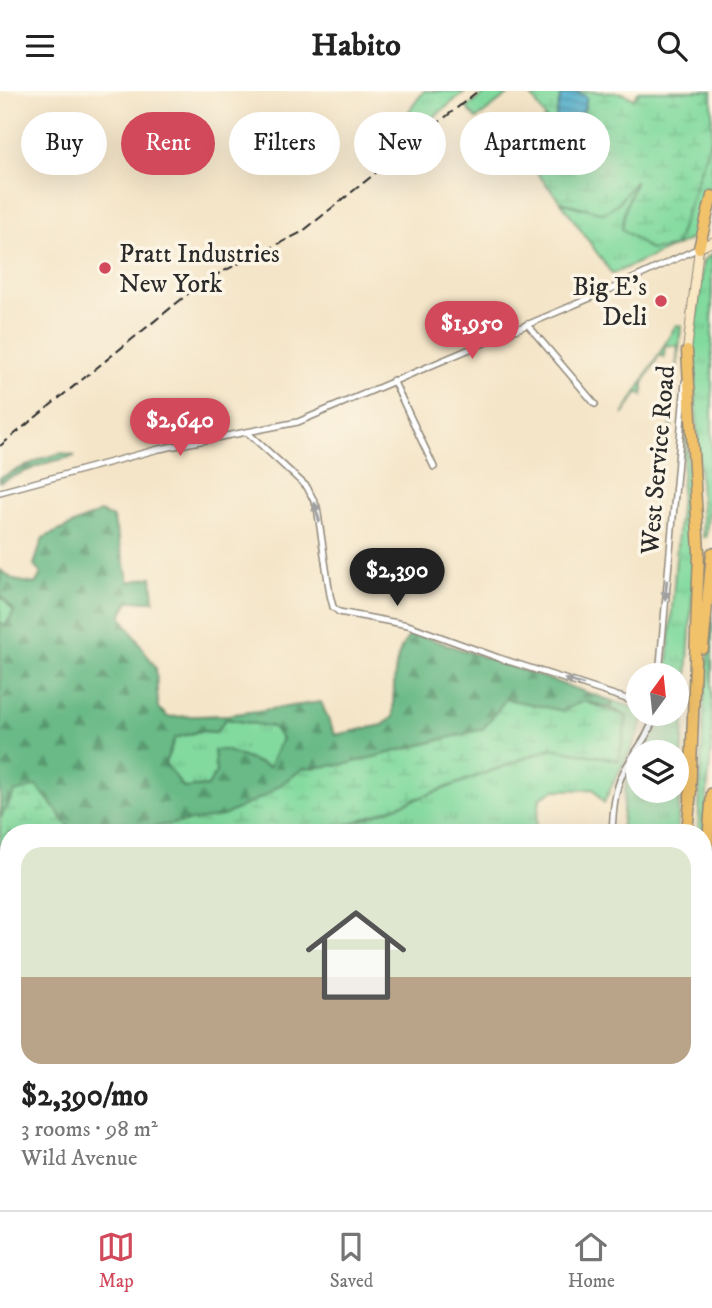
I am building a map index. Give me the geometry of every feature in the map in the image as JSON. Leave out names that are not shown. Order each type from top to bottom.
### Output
[{"type":"highway","points":[[699,248],[712,196]]},
{"type":"highway","points":[[687,351],[699,552],[690,797]]},
{"type":"highway","points":[[688,824],[712,553]]},
{"type":"highway","points":[[709,824],[712,793]]},
{"type":"main road","points":[[699,248],[712,243]]},
{"type":"main road","name":"West Service Road","points":[[687,351],[699,248]]},
{"type":"street","points":[[0,492],[159,449],[298,422],[699,248]]},
{"type":"street","points":[[527,324],[595,404]]},
{"type":"street","name":"West Service Road","points":[[660,663],[687,351]]},
{"type":"street","points":[[393,380],[434,467]]},
{"type":"street","points":[[248,433],[307,487],[317,507],[330,595],[333,607],[339,612],[408,625],[626,699]]},
{"type":"street","points":[[613,824],[618,786],[624,770],[642,745],[650,726]]},
{"type":"green space","points":[[424,91],[466,91],[440,112],[408,112]]},
{"type":"green space","points":[[488,91],[513,91],[485,112],[470,112],[467,108]]},
{"type":"green space","points":[[528,91],[575,91],[561,94],[557,112],[542,112]]},
{"type":"green space","points":[[575,91],[622,93],[634,99],[639,91],[712,91],[712,135],[675,247],[651,250],[622,229],[625,209],[636,180],[618,203],[604,213],[561,202],[539,175],[610,175],[610,112],[582,112],[584,109]]},
{"type":"green space","points":[[712,135],[712,182],[699,234],[674,247]]},
{"type":"green space","points":[[636,179],[625,209],[674,247],[612,274],[561,202],[581,208],[618,203]]},
{"type":"green space","points":[[712,254],[712,467],[706,537],[703,537],[693,352],[703,261]]},
{"type":"green space","points":[[676,325],[681,326],[671,432],[665,430],[671,429],[678,346],[665,345],[664,357],[659,355],[643,383],[643,395],[638,392],[623,415]]},
{"type":"green space","points":[[686,428],[694,568],[688,663],[668,663]]},
{"type":"green space","points":[[63,453],[75,456],[46,463],[0,482],[0,478],[43,458]]},
{"type":"green space","points":[[100,512],[113,518],[129,582],[152,577],[154,601],[129,601],[121,616],[156,668],[158,708],[168,717],[228,715],[321,702],[335,735],[383,725],[393,717],[397,660],[406,640],[413,633],[612,701],[612,708],[583,701],[563,711],[506,699],[483,729],[347,764],[303,769],[263,797],[223,816],[172,824],[63,824],[15,792],[0,819],[0,623],[6,625],[14,611],[0,595],[0,570],[14,580],[35,584],[41,574],[34,565],[43,538]],"holes":[[[226,719],[273,727],[282,739],[269,767],[225,750],[214,750],[216,772],[208,786],[184,788],[165,763],[175,738],[200,731],[216,732]]]},
{"type":"green space","points":[[0,595],[14,611],[6,626],[0,623]]},
{"type":"green space","points":[[712,615],[712,742],[704,824],[698,824],[704,702]]},
{"type":"green space","points":[[506,699],[563,711],[583,701],[626,716],[619,760],[551,748],[350,824],[172,824],[223,816],[263,797],[303,769],[347,764],[483,729]]},
{"type":"green space","points":[[612,701],[626,705],[626,716],[612,708]]},
{"type":"green space","points":[[226,719],[273,727],[282,739],[269,768],[248,760],[216,772],[208,786],[184,789],[165,763],[175,738],[200,731],[216,732]]},
{"type":"green space","points":[[626,722],[626,726],[641,726],[635,740],[626,740],[626,757],[604,803],[594,789],[554,790],[540,798],[536,824],[350,824],[552,748],[619,760]]},
{"type":"green space","points":[[660,726],[684,726],[683,740],[651,740]]},
{"type":"green space","points":[[626,784],[626,803],[679,803],[678,824],[622,824]]},
{"type":"green space","points":[[37,786],[67,824],[0,824],[0,819],[15,792]]},
{"type":"water","points":[[575,91],[587,97],[582,112],[557,112],[561,94]]},
{"type":"railway","points":[[0,446],[204,281],[302,232],[478,91]]},
{"type":"place","name":"Pratt Industries New York","points":[[105,268]]},
{"type":"place","name":"Big E's Deli","points":[[661,301]]}]
